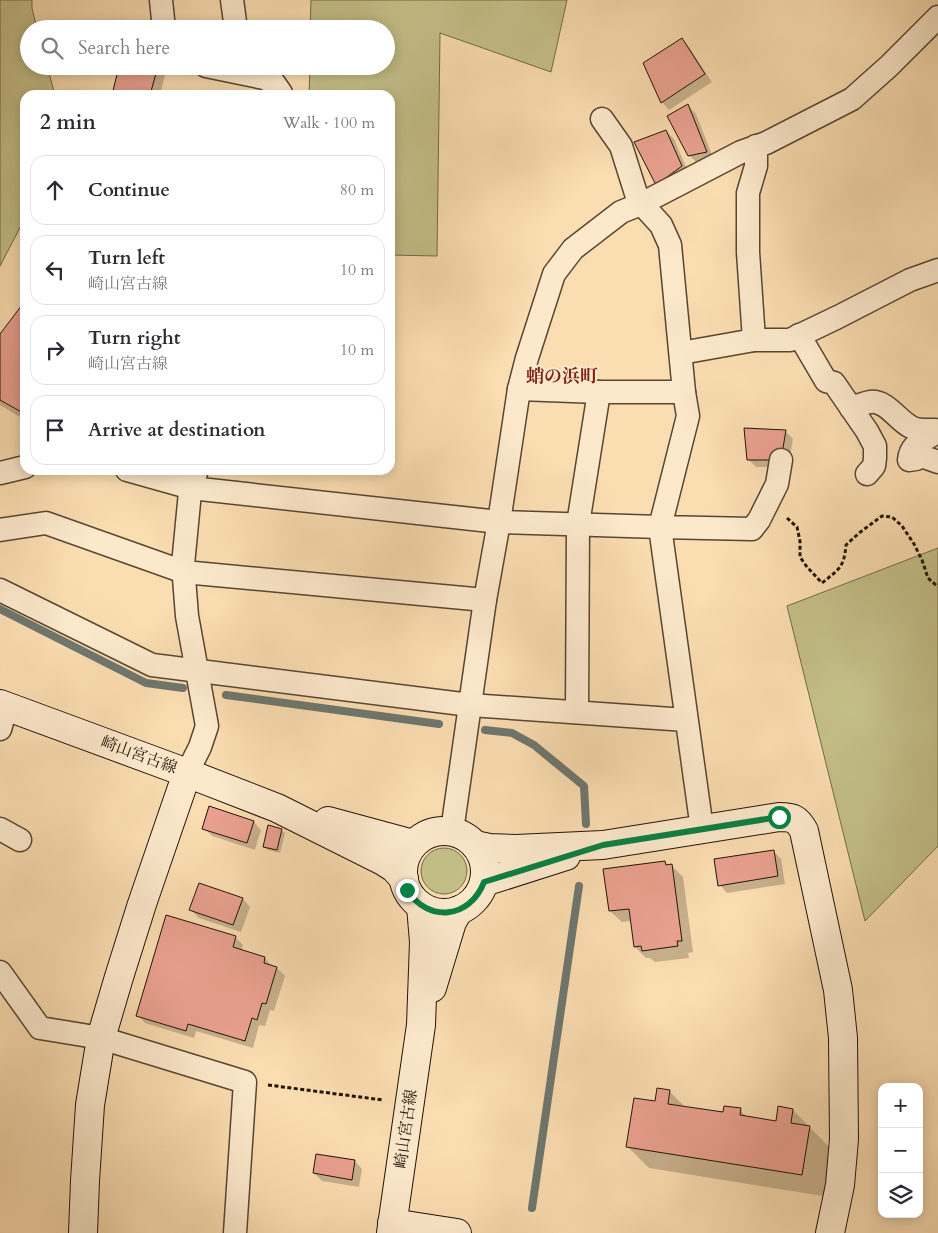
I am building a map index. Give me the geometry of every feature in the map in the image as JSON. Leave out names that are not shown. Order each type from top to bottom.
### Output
[{"type":"street","points":[[161,0],[163,20]]},
{"type":"street","points":[[232,0],[235,20]]},
{"type":"street","points":[[452,831],[485,600],[519,389],[554,274],[573,249],[621,212],[642,204],[741,152],[766,142],[852,99],[889,66],[938,17]]},
{"type":"street","points":[[255,75],[274,83],[279,90]]},
{"type":"street","points":[[602,119],[621,146],[638,200],[660,225],[670,244],[688,416],[660,526],[702,828]]},
{"type":"street","points":[[754,340],[748,252],[748,193],[756,166],[756,146]]},
{"type":"street","points":[[681,353],[754,340],[790,340],[838,318],[910,280],[938,270]]},
{"type":"street","points":[[799,335],[826,381],[834,383],[875,446],[874,466],[867,474]]},
{"type":"street","points":[[519,389],[599,392],[684,392]]},
{"type":"street","points":[[577,712],[578,524],[599,392]]},
{"type":"street","points":[[851,408],[870,402],[877,402],[909,426],[916,429],[935,430],[936,432],[932,435],[916,444],[910,452],[909,460],[921,456],[938,462]]},
{"type":"street","points":[[164,475],[499,522],[752,529],[777,484],[781,460]]},
{"type":"street","points":[[0,473],[20,468]]},
{"type":"street","points":[[83,1233],[90,1105],[101,1038],[142,904],[187,773],[200,747],[207,726],[187,616],[184,572],[190,492],[194,479]]},
{"type":"street","points":[[0,530],[46,523],[184,572],[485,600]]},
{"type":"street","points":[[0,590],[152,665],[470,705],[686,720]]},
{"type":"street","name":"崎山宮古線","points":[[2,713],[187,773],[277,808],[383,860],[404,879],[407,890],[421,906],[424,942],[421,1025],[391,1228]]},
{"type":"street","name":"崎山宮古線","points":[[277,808],[413,844]]},
{"type":"street","points":[[404,879],[403,867],[406,854],[413,844],[421,837],[441,831],[452,831],[461,834],[476,844],[489,848],[516,849],[603,845],[779,817],[789,817],[800,822],[804,831],[838,990],[843,1038],[844,1139],[840,1185],[830,1233]]},
{"type":"street","points":[[0,830],[20,840]]},
{"type":"street","points":[[476,844],[484,862],[486,872],[484,882],[603,845]]},
{"type":"street","name":"崎山宮古線","points":[[421,1025],[452,922],[459,910],[475,899],[481,891],[484,882]]},
{"type":"street","points":[[421,906],[440,912],[459,910]]},
{"type":"street","points":[[0,972],[40,1028],[101,1038],[245,1082],[235,1233]]},
{"type":"street","points":[[391,1228],[457,1233]]},
{"type":"path","points":[[768,503],[797,527],[800,541],[800,557],[822,583],[839,569],[845,559],[846,545],[882,516],[892,518],[902,526],[922,560],[928,578],[938,587]]},
{"type":"path","points":[[245,1082],[386,1101]]},
{"type":"shaded area","points":[[0,0],[32,0],[35,20],[20,20],[20,75],[49,75],[54,90],[20,90],[20,228],[0,266]]},
{"type":"shaded area","points":[[311,0],[567,0],[551,72],[440,33],[437,256],[395,255],[395,90],[309,90],[310,75],[395,75],[395,20],[310,20]]},
{"type":"shaded area","points":[[938,548],[938,846],[865,921],[787,606]]},
{"type":"shaded area","points":[[439,848],[449,848],[463,858],[467,871],[463,884],[457,890],[449,894],[439,894],[425,884],[421,876],[421,866],[431,852]]},
{"type":"building","points":[[682,38],[705,74],[661,103],[643,63]]},
{"type":"building","points":[[117,75],[156,75],[151,90],[113,90]]},
{"type":"building","points":[[688,104],[707,152],[688,156],[667,116]]},
{"type":"building","points":[[666,130],[682,166],[656,185],[634,142]]},
{"type":"building","points":[[20,308],[20,411],[0,400],[0,334]]},
{"type":"building","points":[[744,428],[786,430],[781,460],[747,460]]},
{"type":"building","points":[[209,806],[254,821],[247,843],[202,829]]},
{"type":"building","points":[[268,825],[282,829],[277,850],[263,847]]},
{"type":"building","points":[[774,850],[778,876],[718,886],[714,859]]},
{"type":"building","points":[[665,861],[666,865],[672,864],[682,941],[677,941],[678,946],[642,951],[641,946],[634,947],[629,909],[609,911],[603,869]]},
{"type":"building","points":[[199,883],[243,898],[233,925],[189,910]]},
{"type":"building","points":[[166,915],[236,936],[233,947],[265,957],[264,963],[277,967],[266,1004],[262,1003],[257,1020],[252,1018],[245,1041],[188,1024],[186,1031],[136,1016]]},
{"type":"building","points":[[657,1088],[670,1090],[668,1104],[723,1112],[724,1106],[741,1108],[740,1115],[776,1121],[778,1106],[793,1109],[791,1123],[810,1126],[802,1175],[626,1147],[634,1098],[655,1101]]},
{"type":"building","points":[[316,1154],[355,1160],[352,1180],[313,1173]]},
{"type":"waterway","points":[[0,609],[146,683],[183,688]]},
{"type":"waterway","points":[[226,695],[439,724]]},
{"type":"waterway","points":[[485,730],[512,733],[534,745],[584,786],[586,824]]},
{"type":"waterway","points":[[532,1208],[579,886]]},
{"type":"district","name":"蛸の浜町","points":[[562,376]]},
{"type":"route","points":[[407,890],[421,906],[430,910],[450,912],[459,910],[475,899],[481,891],[484,882],[603,845],[779,817]]}]
